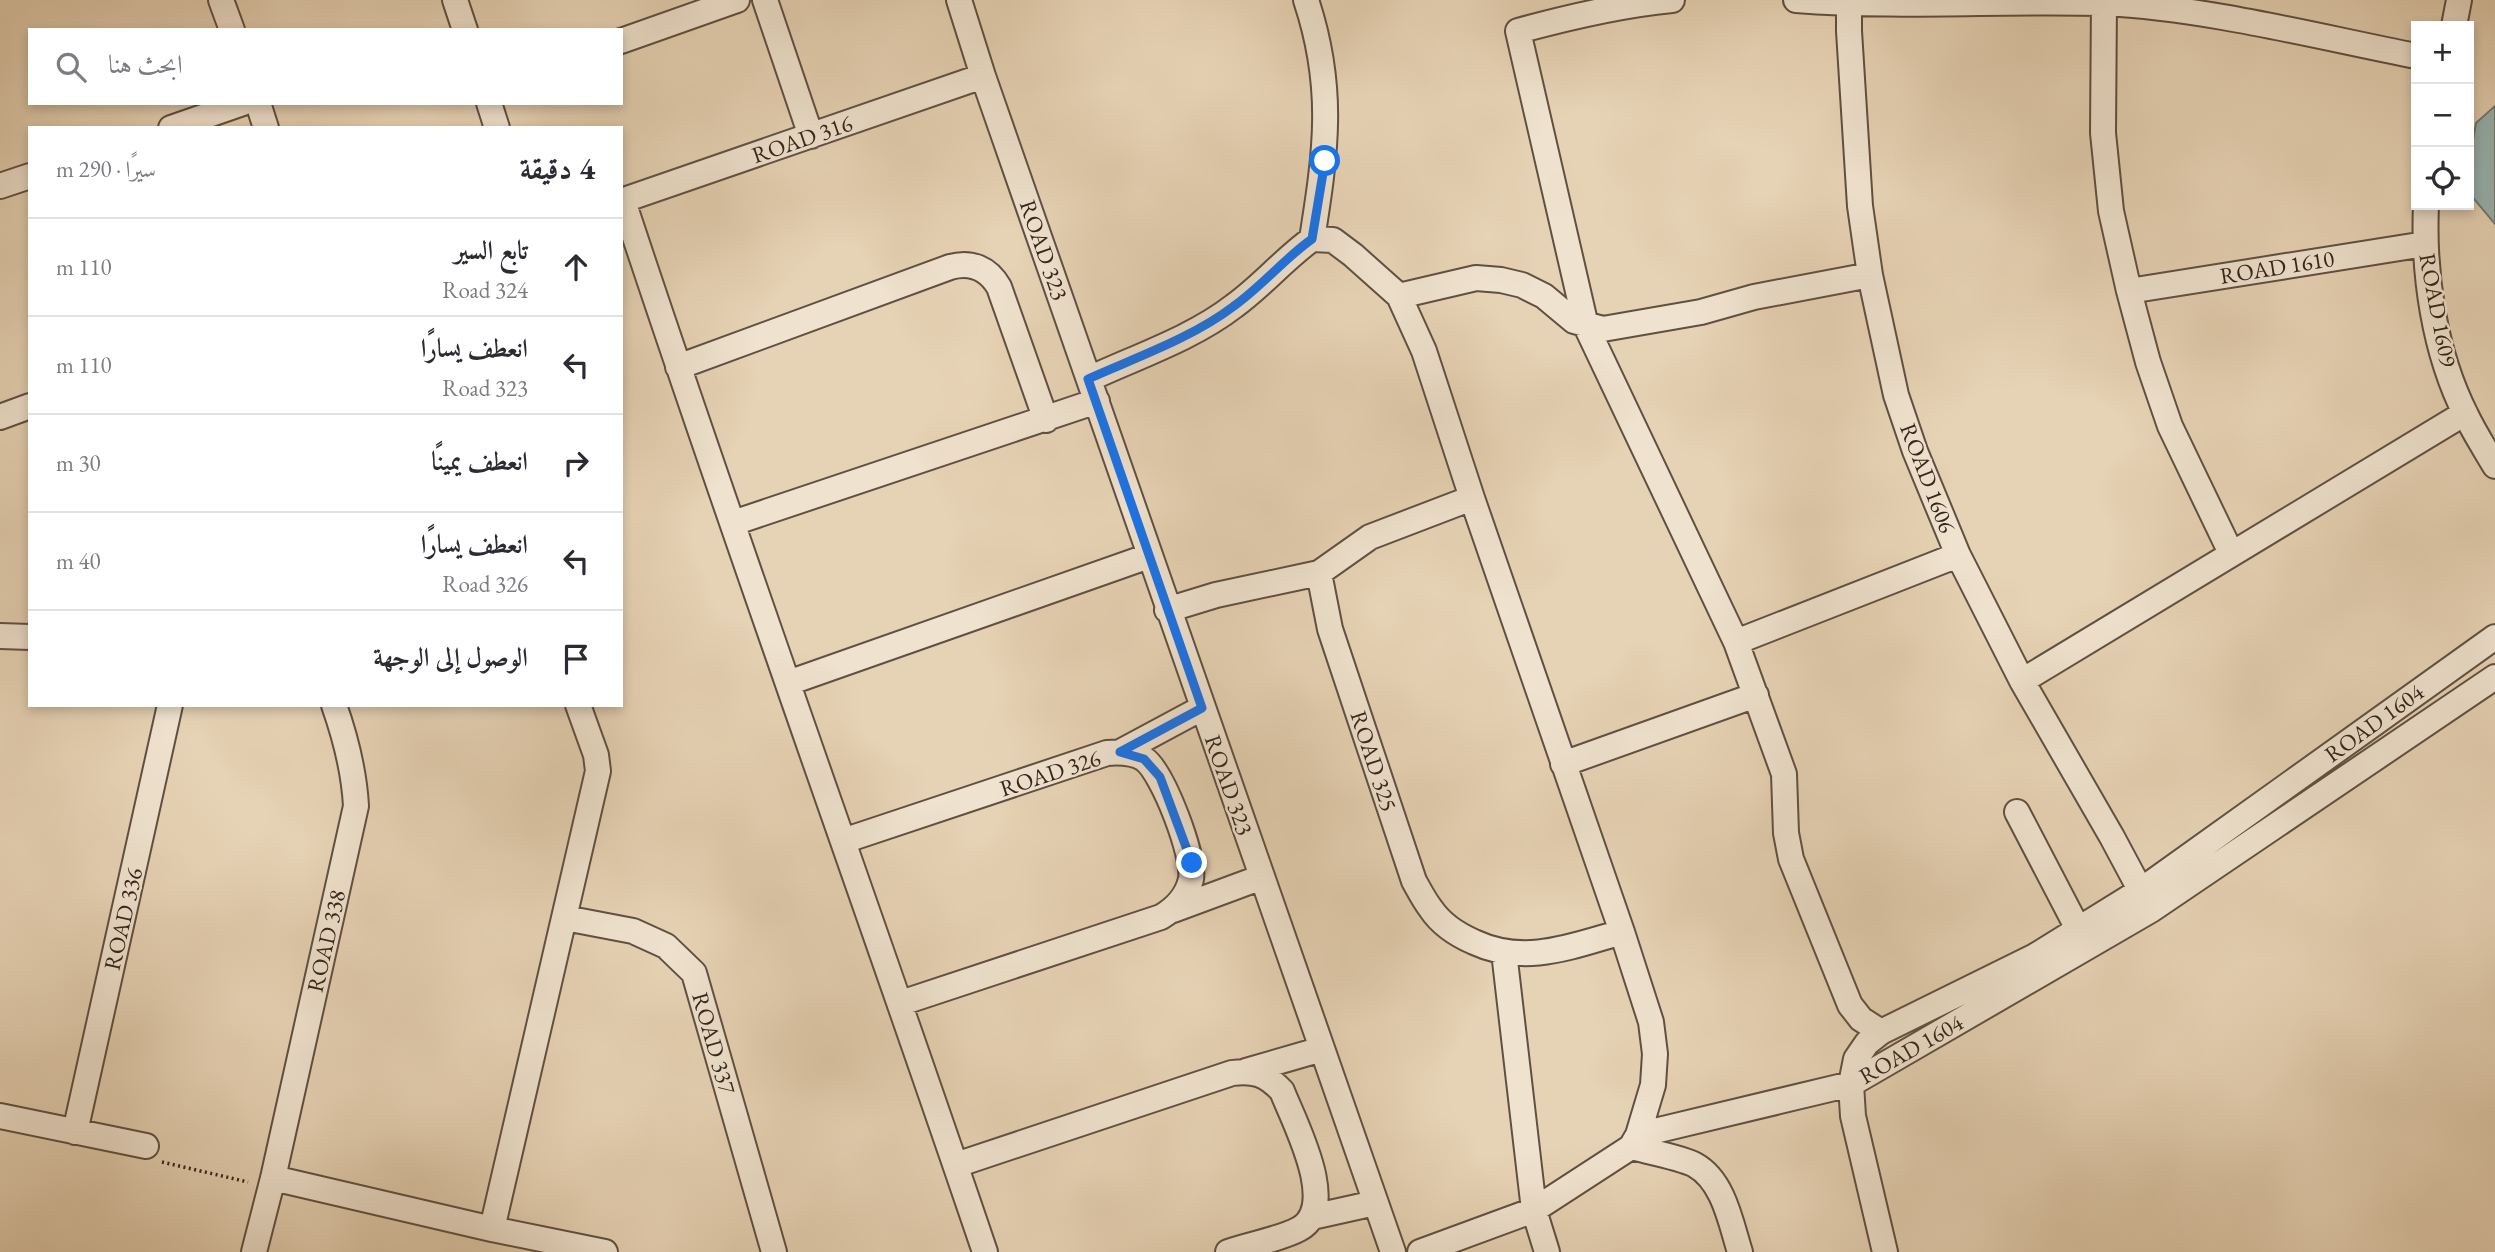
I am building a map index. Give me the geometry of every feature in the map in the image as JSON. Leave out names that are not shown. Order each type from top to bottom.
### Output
[{"type":"street","points":[[221,0],[231,28]]},
{"type":"street","points":[[455,0],[464,28]]},
{"type":"street","points":[[623,40],[737,0]]},
{"type":"street","points":[[765,0],[811,136]]},
{"type":"street","name":"ROAD 323","points":[[959,0],[1167,610],[1393,1252]]},
{"type":"street","points":[[1306,0],[1322,62],[1327,121],[1325,161],[1312,239]]},
{"type":"street","points":[[1672,0],[1587,12],[1518,31],[1586,326],[1735,642],[1784,774],[1787,845],[1791,859],[1850,1005],[1861,1019],[1881,1032]]},
{"type":"street","points":[[1796,0],[2104,2],[2187,12],[2411,56]]},
{"type":"street","points":[[2455,21],[2459,0]]},
{"type":"street","name":"ROAD 1606","points":[[1849,2],[1860,206],[1870,275],[1896,395],[1915,451],[1958,555],[2022,681],[2146,900]]},
{"type":"street","points":[[2104,2],[2103,133],[2111,211],[2129,291],[2148,362],[2170,426],[2231,553]]},
{"type":"street","name":"ROAD 316","points":[[623,201],[983,76]]},
{"type":"street","points":[[177,126],[237,105]]},
{"type":"street","points":[[258,105],[265,126]]},
{"type":"street","points":[[490,105],[496,126]]},
{"type":"street","points":[[0,186],[28,177]]},
{"type":"street","points":[[623,204],[985,1252]]},
{"type":"street","name":"ROAD 1609","points":[[2426,210],[2429,287],[2437,330],[2465,413]]},
{"type":"street","points":[[733,523],[1046,420],[1233,307],[1312,239],[1333,240],[1399,296],[1424,351],[1622,932],[1651,1022],[1655,1054],[1653,1085],[1635,1141]]},
{"type":"street","name":"ROAD 1610","points":[[2129,291],[2426,244]]},
{"type":"street","points":[[678,367],[950,267],[969,264],[987,272],[999,287],[1046,420]]},
{"type":"street","points":[[1399,296],[1476,278],[1502,280],[1522,285],[1544,296],[1574,321],[1603,329],[1701,312],[1810,285],[1870,275]]},
{"type":"street","points":[[0,416],[28,407]]},
{"type":"street","points":[[2022,681],[2465,413],[2495,466]]},
{"type":"street","points":[[1167,610],[1216,595],[1319,573],[1370,537],[1472,498]]},
{"type":"street","points":[[1735,642],[1958,555]]},
{"type":"street","points":[[788,683],[1149,556]]},
{"type":"street","name":"ROAD 325","points":[[1319,573],[1330,629],[1414,881],[1432,911],[1458,934],[1490,950],[1525,955],[1559,950],[1622,932]]},
{"type":"street","points":[[0,636],[28,636]]},
{"type":"street","name":"ROAD 1604","points":[[1851,1084],[1856,1059],[1867,1043],[1881,1032],[2026,961],[2078,929],[2146,900],[2495,637]]},
{"type":"street","name":"ROAD 1604","points":[[1851,1084],[2495,677]]},
{"type":"street","points":[[1563,764],[1755,695]]},
{"type":"street","name":"ROAD 336","points":[[75,1132],[170,707]]},
{"type":"street","name":"ROAD 338","points":[[254,1252],[272,1183],[356,806],[350,751],[335,707]]},
{"type":"street","points":[[492,1230],[598,771],[596,755],[579,707]]},
{"type":"street","points":[[1120,752],[1202,708]]},
{"type":"street","name":"ROAD 326","points":[[843,841],[1107,753],[1120,752],[1144,759],[1160,777],[1192,863],[1188,889],[1172,910]]},
{"type":"street","points":[[2017,812],[2078,929]]},
{"type":"street","points":[[901,1003],[1161,916],[1262,877]]},
{"type":"street","name":"ROAD 337","points":[[565,918],[634,932],[666,946],[694,973],[767,1251]]},
{"type":"street","points":[[1504,952],[1534,1210],[1547,1252]]},
{"type":"street","points":[[956,1166],[1232,1073],[1322,1049]]},
{"type":"street","points":[[1228,1252],[1301,1228],[1312,1217],[1317,1204],[1315,1177],[1282,1091],[1260,1073],[1246,1071]]},
{"type":"street","points":[[1420,1252],[1534,1210],[1635,1141],[1851,1084],[1853,1116],[1885,1252]]},
{"type":"street","points":[[0,1116],[146,1146]]},
{"type":"street","points":[[1635,1141],[1695,1165],[1710,1179],[1722,1197],[1740,1252]]},
{"type":"street","points":[[272,1183],[605,1252]]},
{"type":"street","points":[[1312,1217],[1375,1203]]},
{"type":"path","points":[[146,1146],[165,1150],[161,1163],[272,1183]]},
{"type":"water","points":[[2495,106],[2495,224],[2474,199],[2476,123]]},
{"type":"route","points":[[1192,863],[1160,777],[1144,759],[1120,752],[1202,708],[1088,379],[1194,331],[1233,307],[1312,239],[1325,161]]}]
